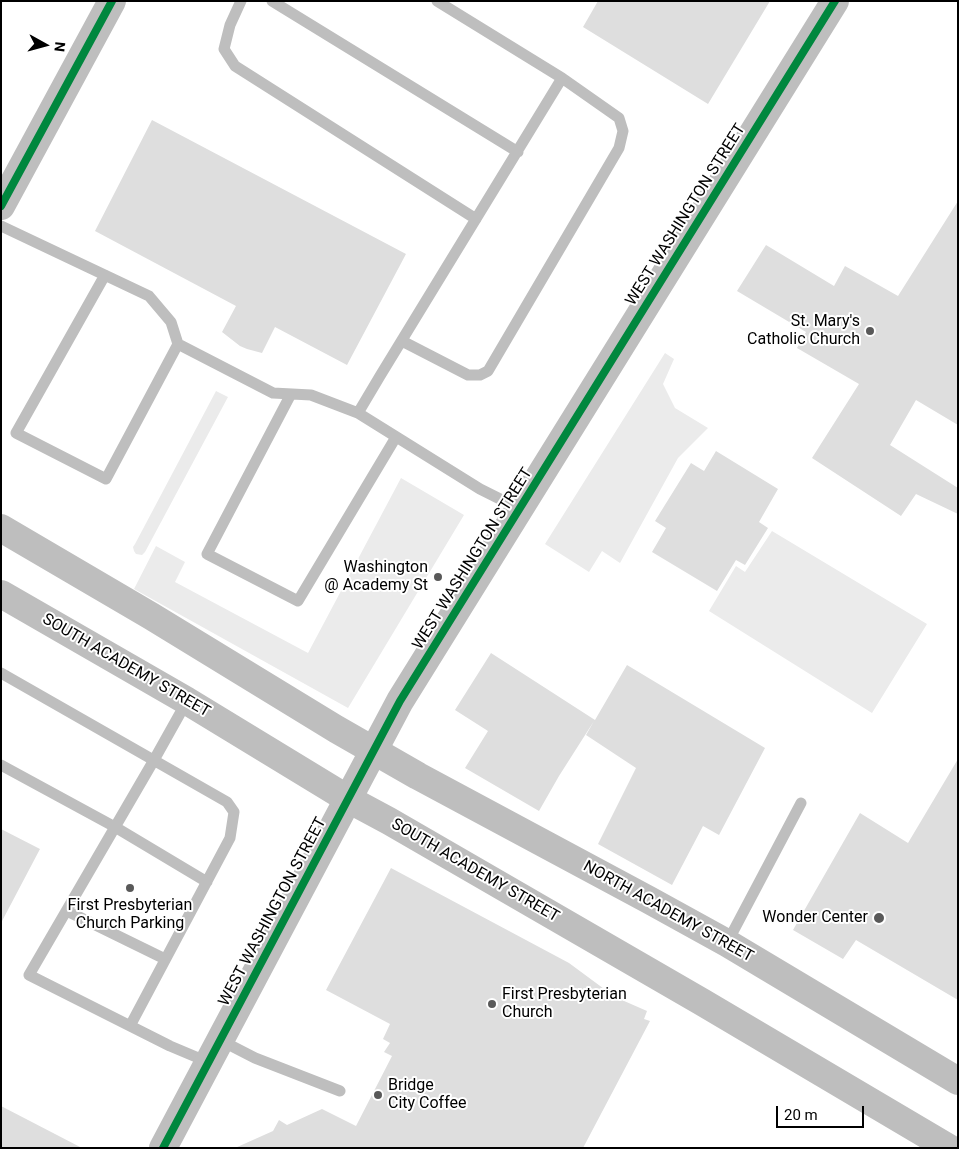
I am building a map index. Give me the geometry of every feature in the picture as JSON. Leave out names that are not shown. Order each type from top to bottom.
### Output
[{"type":"main road","points":[[1,206],[112,1]]},
{"type":"main road","name":"WEST WASHINGTON STREET","points":[[163,1148],[400,701],[835,1]]},
{"type":"main road","points":[[1,528],[160,621],[374,751]]},
{"type":"main road","name":"SOUTH ACADEMY STREET","points":[[1,594],[187,701],[348,799],[406,830],[949,1148]]},
{"type":"main road","name":"NORTH ACADEMY STREET","points":[[374,751],[727,943],[958,1080]]},
{"type":"lane","points":[[241,1],[230,25],[224,49],[235,66],[476,219]]},
{"type":"lane","points":[[272,1],[518,152]]},
{"type":"lane","points":[[402,341],[468,375],[480,375],[488,371],[619,148],[623,131],[619,118],[562,78],[437,1]]},
{"type":"lane","points":[[358,413],[562,78]]},
{"type":"lane","points":[[1,226],[149,296],[171,322],[178,344],[273,393],[311,395],[358,413],[480,489],[520,509]]},
{"type":"lane","points":[[105,275],[16,433],[106,479],[178,344]]},
{"type":"lane","points":[[291,394],[207,554],[298,601],[396,436]]},
{"type":"lane","points":[[1,673],[227,802],[234,812],[230,838],[130,1026]]},
{"type":"lane","points":[[187,701],[29,975],[170,1046],[255,1058],[340,1091]]},
{"type":"lane","points":[[1,765],[115,827],[207,882]]},
{"type":"lane","points":[[727,943],[801,803]]},
{"type":"lane","points":[[67,911],[165,959]]},
{"type":"shaded area","points":[[665,353],[674,359],[663,384],[675,408],[708,428],[678,458],[620,563],[602,551],[589,572],[545,544]]},
{"type":"shaded area","points":[[216,391],[228,397],[145,552],[142,555],[136,554],[133,547]]},
{"type":"shaded area","points":[[401,478],[464,515],[348,708],[134,589],[156,546],[185,562],[175,582],[308,653]]},
{"type":"shaded area","points":[[772,531],[927,624],[872,713],[709,611],[736,566],[745,572]]},
{"type":"building","points":[[598,1],[770,1],[708,104],[583,27]]},
{"type":"building","points":[[152,120],[406,254],[347,365],[275,327],[262,353],[240,346],[222,332],[236,306],[95,231]]},
{"type":"building","points":[[958,201],[958,425],[916,400],[890,445],[958,488],[958,514],[916,494],[901,516],[812,458],[859,384],[797,348],[806,332],[737,291],[766,245],[834,286],[845,266],[898,296]]},
{"type":"building","points":[[716,451],[778,489],[759,522],[768,528],[745,565],[736,560],[717,591],[652,552],[666,528],[655,521],[691,463],[704,471]]},
{"type":"building","points":[[491,653],[595,720],[627,665],[765,748],[719,835],[703,826],[672,885],[598,844],[636,768],[586,735],[594,721],[539,811],[465,768],[488,731],[455,710]]},
{"type":"building","name":"Wonder Center","points":[[958,759],[958,1000],[856,940],[843,959],[793,930],[860,813],[908,843]]},
{"type":"building","points":[[1,829],[40,849],[1,923]]},
{"type":"building","name":"First Presbyterian Church","points":[[391,868],[569,963],[615,997],[647,1011],[644,1019],[650,1021],[583,1148],[235,1148],[273,1131],[279,1120],[287,1125],[322,1109],[356,1126],[392,1056],[384,1052],[390,1043],[383,1039],[390,1024],[326,990]]},
{"type":"building","points":[[1,1106],[82,1148],[1,1148]]},
{"type":"cycle path","points":[[1,206],[112,1]]},
{"type":"cycle path","points":[[163,1148],[400,701],[835,1]]},
{"type":"place","name":"St. Mary's Catholic Church","points":[[870,331]]},
{"type":"place","name":"Washington @ Academy St","points":[[438,577]]},
{"type":"place","name":"First Presbyterian Church Parking","points":[[130,888]]},
{"type":"place","name":"Wonder Center","points":[[879,918]]},
{"type":"place","name":"First Presbyterian Church","points":[[492,1004]]},
{"type":"place","name":"Bridge City Coffee","points":[[378,1095]]}]
